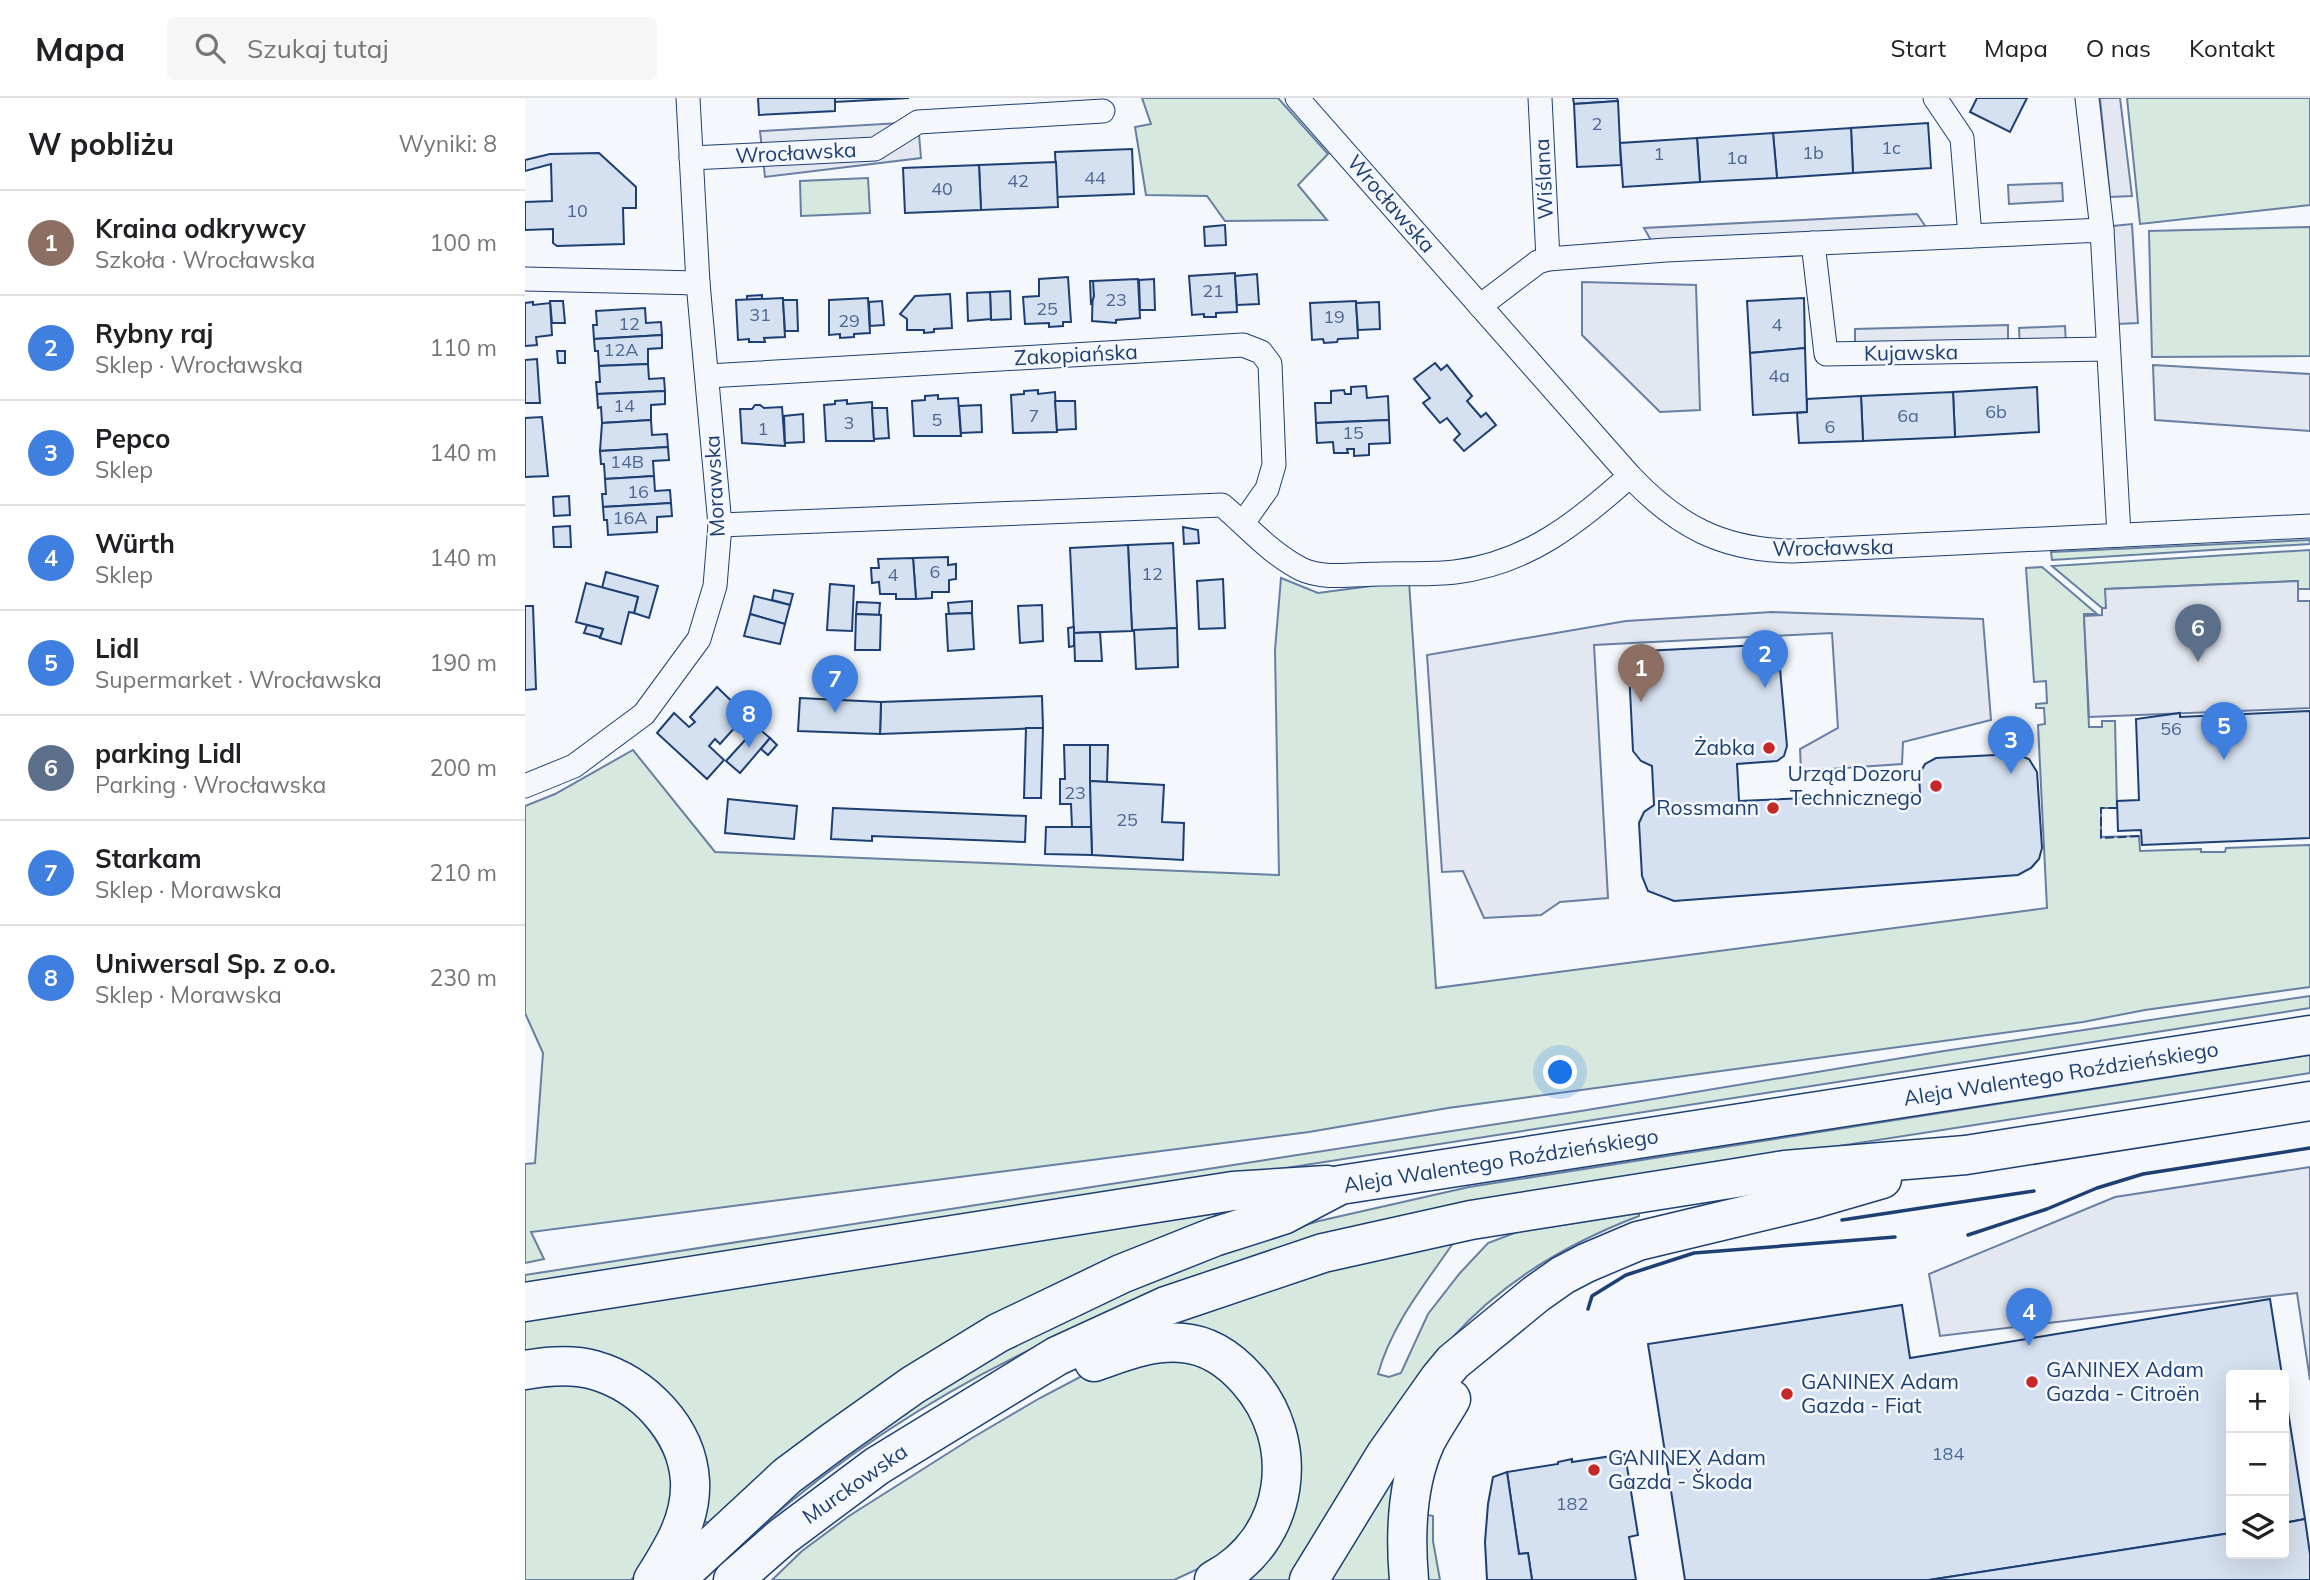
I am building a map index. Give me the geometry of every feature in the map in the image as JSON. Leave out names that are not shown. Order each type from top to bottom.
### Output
[{"type":"highway","name":"Aleja Walentego Roździeńskiego","points":[[675,1580],[787,1476],[877,1409],[998,1333],[1121,1274],[1214,1237],[1283,1215],[1340,1185],[2310,1035]]},
{"type":"highway","points":[[987,1401],[1057,1356],[1166,1306],[1259,1273],[1366,1242],[1471,1220],[1785,1170],[1966,1155],[2310,1101]]},
{"type":"highway","points":[[1309,1580],[1386,1454],[1453,1362],[1515,1310],[1563,1275],[1638,1241],[1813,1199],[1966,1155]]},
{"type":"highway","points":[[525,1302],[1233,1191],[1340,1185]]},
{"type":"highway","points":[[1409,1580],[1408,1511],[1415,1473],[1426,1441],[1494,1328]]},
{"type":"highway","points":[[987,1401],[1126,1350],[1154,1343],[1182,1343],[1220,1355],[1239,1370],[1257,1390],[1276,1426],[1282,1452],[1283,1476],[1280,1496],[1261,1539],[1227,1573],[1214,1580]]},
{"type":"highway","points":[[525,1370],[572,1367],[592,1369],[611,1376],[640,1392],[670,1425],[687,1464],[690,1482],[679,1538],[653,1580]]},
{"type":"highway","name":"Murckowska","points":[[734,1579],[782,1537],[877,1466],[987,1401]]},
{"type":"street","name":"Morawska","points":[[525,786],[574,766],[644,714],[699,639],[715,586],[720,525],[698,283],[688,98]]},
{"type":"street","name":"Wrocławska","points":[[1297,98],[1630,476],[1655,503],[1683,523],[1726,541],[1769,551],[2310,526]]},
{"type":"street","name":"Wiślana","points":[[1540,98],[1548,259]]},
{"type":"street","points":[[1935,98],[1962,138],[1970,236]]},
{"type":"street","points":[[2087,98],[2102,230],[2119,535]]},
{"type":"street","name":"Wrocławska","points":[[691,158],[875,149],[918,122],[1103,111]]},
{"type":"street","points":[[1480,306],[1538,262],[1548,259],[1666,250],[2102,230]]},
{"type":"street","name":"Kujawska","points":[[1813,243],[1826,354],[2108,349]]},
{"type":"street","points":[[525,279],[698,283]]},
{"type":"street","name":"Zakopiańska","points":[[708,376],[1243,345],[1261,352],[1270,364],[1274,465],[1267,489],[1243,523]]},
{"type":"street","points":[[720,525],[1221,505],[1277,553],[1302,569],[1325,575],[1455,572],[1501,563],[1528,552],[1584,517],[1630,476]]},
{"type":"shaded area","points":[[1142,98],[1278,98],[1328,154],[1298,185],[1327,220],[1225,221],[1207,196],[1146,195],[1135,127],[1151,124]]},
{"type":"shaded area","points":[[2100,98],[2120,98],[2132,196],[2110,197]]},
{"type":"shaded area","points":[[2127,98],[2310,98],[2310,205],[2140,224]]},
{"type":"shaded area","points":[[918,122],[921,158],[765,177],[760,131]]},
{"type":"shaded area","points":[[868,178],[870,213],[801,216],[800,181]]},
{"type":"shaded area","points":[[2062,183],[2063,201],[2009,204],[2008,185]]},
{"type":"shaded area","points":[[1917,214],[1928,230],[1653,244],[1644,228]]},
{"type":"shaded area","points":[[2132,224],[2138,323],[2117,324],[2113,226]]},
{"type":"shaded area","points":[[2310,227],[2310,356],[2152,357],[2149,231]]},
{"type":"shaded area","points":[[1582,282],[1696,285],[1700,410],[1660,412],[1582,335]]},
{"type":"shaded area","points":[[2008,325],[2008,346],[1855,349],[1855,329]]},
{"type":"shaded area","points":[[2065,326],[2066,345],[2020,347],[2019,328]]},
{"type":"shaded area","points":[[2153,365],[2310,374],[2310,431],[2155,420]]},
{"type":"shaded area","points":[[2310,540],[2310,544],[2052,560],[2051,552]]},
{"type":"shaded area","points":[[2310,550],[2310,589],[2298,589],[2297,581],[2106,589],[2106,608],[2102,608],[2052,566]]},
{"type":"shaded area","points":[[2042,567],[2097,614],[2084,614],[2089,727],[2102,727],[2102,721],[2115,721],[2117,808],[2101,808],[2101,837],[2139,836],[2140,851],[2201,849],[2201,852],[2225,852],[2226,848],[2310,845],[2310,987],[2145,1010],[2083,1022],[1448,1108],[1309,1132],[531,1232],[544,1259],[525,1263],[525,1164],[535,1163],[543,1053],[525,1013],[525,806],[555,794],[633,750],[715,852],[1279,875],[1275,650],[1281,578],[1318,593],[1409,581],[1436,988],[2047,908],[2038,725],[2045,724],[2044,708],[2036,708],[2036,704],[2047,703],[2046,681],[2034,682],[2026,568]]},
{"type":"shaded area","points":[[2298,581],[2298,601],[2310,601],[2310,708],[2089,717],[2084,616],[2102,615],[2102,608],[2106,608],[2105,589]]},
{"type":"shaded area","points":[[1772,612],[1983,619],[1991,720],[1903,742],[1902,764],[1801,771],[1800,749],[1838,728],[1832,633],[1594,645],[1608,898],[1560,902],[1541,915],[1484,918],[1463,871],[1442,872],[1427,655],[1626,621]]},
{"type":"shaded area","points":[[2310,996],[2310,1008],[525,1287],[525,1275],[1581,1111],[1944,1051]]},
{"type":"shaded area","points":[[2310,1055],[2310,1073],[1742,1161],[1040,1345],[949,1393],[862,1448],[780,1510],[704,1580],[697,1580],[781,1501],[930,1392],[1093,1302],[1267,1236],[1319,1221],[1469,1187]]},
{"type":"shaded area","points":[[2310,1167],[2310,1380],[2297,1293],[1940,1336],[1929,1274],[2115,1197]]},
{"type":"shaded area","points":[[1217,1213],[1212,1219],[792,1453],[708,1523],[704,1521],[693,1435],[525,1355],[525,1318]]},
{"type":"shaded area","points":[[1639,1213],[1639,1216],[1587,1238],[1539,1265],[1473,1317],[1438,1355],[1290,1580],[1244,1580],[1299,1475],[1181,1324],[1183,1318],[1301,1276],[1456,1239],[1411,1304],[1392,1338],[1378,1374],[1389,1377],[1401,1373],[1428,1314],[1488,1243],[1517,1232]]},
{"type":"shaded area","points":[[1185,1359],[1220,1375],[1260,1428],[1266,1473],[1252,1522],[1213,1562],[1174,1580],[772,1580],[802,1551],[849,1516],[1040,1398],[1097,1368]]},
{"type":"shaded area","points":[[569,1385],[601,1391],[624,1404],[649,1429],[668,1462],[673,1479],[671,1512],[637,1574],[631,1580],[525,1580],[525,1388]]},
{"type":"shaded area","points":[[1395,1472],[1396,1580],[1329,1580]]},
{"type":"shaded area","points":[[1423,1514],[1433,1516],[1433,1541],[1440,1580],[1423,1580]]},
{"type":"building","points":[[758,98],[835,98],[835,111],[759,115]]},
{"type":"building","points":[[835,98],[909,98],[835,102]]},
{"type":"building","points":[[1573,98],[1617,98],[1618,101],[1574,104]]},
{"type":"building","points":[[1977,98],[2027,98],[2010,132],[1970,112]]},
{"type":"building","points":[[1618,101],[1621,165],[1577,167],[1574,104]]},
{"type":"building","points":[[1928,123],[1931,168],[1853,173],[1851,128]]},
{"type":"building","points":[[1851,128],[1853,173],[1777,178],[1773,133]]},
{"type":"building","points":[[1773,133],[1777,178],[1700,182],[1697,138]]},
{"type":"building","points":[[1697,138],[1700,182],[1623,187],[1620,143]]},
{"type":"building","points":[[1132,149],[1134,194],[1057,197],[1055,152]]},
{"type":"building","points":[[599,153],[636,187],[636,208],[623,208],[624,244],[557,246],[553,243],[553,229],[525,230],[525,202],[552,201],[551,164],[525,171],[525,160],[550,154]]},
{"type":"building","points":[[1056,162],[1058,207],[981,210],[979,165]]},
{"type":"building","points":[[979,165],[981,210],[905,213],[903,168]]},
{"type":"building","points":[[1225,225],[1226,245],[1205,246],[1204,227]]},
{"type":"building","points":[[1235,273],[1237,312],[1216,313],[1216,317],[1192,315],[1189,276]]},
{"type":"building","points":[[1257,274],[1259,304],[1237,305],[1235,276]]},
{"type":"building","points":[[1068,277],[1071,322],[1063,322],[1063,326],[1049,327],[1049,323],[1025,324],[1023,297],[1039,296],[1039,279]]},
{"type":"building","points":[[1138,279],[1140,318],[1116,320],[1116,323],[1092,321],[1093,281]]},
{"type":"building","points":[[1154,279],[1155,310],[1140,310],[1139,280]]},
{"type":"building","points":[[1090,281],[1093,281],[1094,296],[1091,305]]},
{"type":"building","points":[[1010,291],[1011,319],[991,320],[990,292]]},
{"type":"building","points":[[990,292],[991,319],[968,321],[967,293]]},
{"type":"building","points":[[950,294],[952,328],[934,329],[934,332],[924,333],[924,330],[907,330],[907,319],[900,314],[915,296]]},
{"type":"building","points":[[762,295],[762,299],[747,300],[747,296]]},
{"type":"building","points":[[783,298],[785,337],[764,338],[765,342],[738,340],[736,300]]},
{"type":"building","points":[[868,298],[870,333],[840,338],[840,334],[829,335],[829,300]]},
{"type":"building","points":[[1804,298],[1805,348],[1750,353],[1747,301]]},
{"type":"building","points":[[783,300],[797,300],[798,331],[785,331]]},
{"type":"building","points":[[550,301],[563,301],[565,323],[552,323]]},
{"type":"building","points":[[882,301],[884,325],[870,326],[869,302]]},
{"type":"building","points":[[1356,301],[1358,338],[1324,343],[1323,339],[1312,340],[1310,303]]},
{"type":"building","points":[[533,302],[533,305],[550,303],[552,335],[536,337],[537,345],[525,346],[525,303]]},
{"type":"building","points":[[1379,302],[1380,329],[1358,330],[1356,303]]},
{"type":"building","points":[[645,308],[646,323],[661,322],[662,335],[594,339],[596,311]]},
{"type":"building","points":[[662,335],[662,348],[648,349],[648,364],[599,366],[594,339]]},
{"type":"building","points":[[1805,348],[1807,412],[1753,415],[1750,353]]},
{"type":"building","points":[[557,351],[565,351],[565,363],[558,363]]},
{"type":"building","points":[[537,359],[540,403],[525,403],[525,360]]},
{"type":"building","points":[[1435,363],[1441,370],[1447,365],[1472,396],[1467,401],[1481,417],[1486,413],[1496,425],[1464,451],[1454,440],[1460,434],[1447,418],[1440,423],[1423,403],[1430,398],[1414,379]]},
{"type":"building","points":[[648,364],[649,379],[664,378],[665,391],[597,394],[596,382],[600,382],[599,366]]},
{"type":"building","points":[[1366,386],[1367,398],[1388,396],[1389,420],[1316,423],[1315,403],[1331,403],[1331,391],[1344,390],[1345,394],[1351,394],[1351,387]]},
{"type":"building","points":[[2037,387],[2039,432],[1955,437],[1953,392]]},
{"type":"building","points":[[1038,390],[1038,394],[1055,392],[1057,432],[1013,433],[1011,395]]},
{"type":"building","points":[[665,391],[665,404],[651,405],[651,420],[602,423],[597,394]]},
{"type":"building","points":[[1953,392],[1955,437],[1863,441],[1861,396]]},
{"type":"building","points":[[938,395],[938,399],[958,398],[961,436],[914,436],[912,401]]},
{"type":"building","points":[[1861,396],[1863,441],[1799,443],[1797,413],[1807,412],[1807,399]]},
{"type":"building","points":[[847,400],[847,404],[872,402],[874,441],[826,441],[824,405]]},
{"type":"building","points":[[1055,401],[1075,401],[1076,429],[1057,430]]},
{"type":"building","points":[[755,405],[764,408],[782,407],[785,446],[742,443],[740,409],[752,409]]},
{"type":"building","points":[[981,405],[982,432],[961,433],[959,406]]},
{"type":"building","points":[[872,408],[887,408],[889,438],[874,439]]},
{"type":"building","points":[[803,414],[804,442],[785,443],[784,416]]},
{"type":"building","points":[[542,417],[548,476],[525,477],[525,418]]},
{"type":"building","points":[[651,420],[652,435],[667,434],[668,447],[600,451],[602,423]]},
{"type":"building","points":[[1389,420],[1390,443],[1369,444],[1369,455],[1354,456],[1354,449],[1347,449],[1348,453],[1334,453],[1333,442],[1317,443],[1316,423]]},
{"type":"building","points":[[668,447],[669,460],[653,461],[654,476],[605,479],[600,451]]},
{"type":"building","points":[[654,476],[655,491],[670,490],[671,503],[603,507],[605,479]]},
{"type":"building","points":[[569,496],[570,515],[554,516],[553,497]]},
{"type":"building","points":[[671,503],[672,516],[657,517],[657,532],[608,535],[603,507]]},
{"type":"building","points":[[570,526],[571,547],[554,547],[553,527]]},
{"type":"building","points":[[1183,527],[1198,530],[1199,543],[1184,544]]},
{"type":"building","points":[[1173,543],[1177,628],[1132,631],[1128,545]]},
{"type":"building","points":[[1128,545],[1132,631],[1074,633],[1070,548]]},
{"type":"building","points":[[948,557],[948,565],[956,564],[956,579],[949,580],[949,592],[932,592],[932,598],[916,599],[913,558]]},
{"type":"building","points":[[913,558],[916,599],[896,599],[896,594],[880,594],[879,582],[872,583],[871,568],[879,568],[878,559]]},
{"type":"building","points":[[606,572],[658,586],[649,618],[634,613],[638,597],[602,588]]},
{"type":"building","points":[[1223,579],[1225,628],[1199,629],[1197,581]]},
{"type":"building","points":[[586,583],[638,597],[634,613],[629,612],[621,644],[600,638],[603,629],[576,622]]},
{"type":"building","points":[[830,584],[854,586],[852,631],[827,630]]},
{"type":"building","points":[[774,590],[793,594],[790,605],[772,600]]},
{"type":"building","points":[[754,596],[790,605],[785,624],[750,614]]},
{"type":"building","points":[[972,601],[972,613],[949,614],[948,603]]},
{"type":"building","points":[[857,602],[880,603],[879,615],[856,614]]},
{"type":"building","points":[[1042,605],[1043,641],[1020,643],[1018,606]]},
{"type":"building","points":[[525,606],[533,606],[536,689],[525,690]]},
{"type":"building","points":[[972,613],[974,649],[948,651],[946,614]]},
{"type":"building","points":[[750,614],[785,624],[780,644],[744,636]]},
{"type":"building","points":[[856,614],[881,615],[880,650],[855,650]]},
{"type":"building","points":[[587,625],[603,629],[600,637],[584,633]]},
{"type":"building","points":[[1074,627],[1074,646],[1069,647],[1068,628]]},
{"type":"building","points":[[1177,628],[1178,667],[1136,669],[1134,630]]},
{"type":"building","points":[[1100,632],[1102,661],[1075,661],[1074,633]]},
{"type":"building","points":[[1761,645],[1772,649],[1779,658],[1787,746],[1784,756],[1777,761],[1737,764],[1739,801],[1920,793],[1919,775],[1925,764],[1936,758],[2015,754],[2029,759],[2037,772],[2042,848],[2039,859],[2031,868],[2018,875],[1674,901],[1648,891],[1642,876],[1639,823],[1644,812],[1654,805],[1652,766],[1641,761],[1633,751],[1629,670],[1634,658],[1644,651]]},
{"type":"building","points":[[717,687],[746,715],[720,744],[715,739],[709,746],[724,760],[707,779],[657,733],[674,713],[689,727],[695,722],[690,717]]},
{"type":"building","points":[[1042,696],[1043,728],[880,734],[881,702]]},
{"type":"building","points":[[800,698],[881,702],[880,734],[798,731]]},
{"type":"building","points":[[2310,711],[2310,838],[2142,845],[2141,830],[2118,831],[2117,801],[2139,800],[2136,719],[2180,713],[2180,717]]},
{"type":"building","points":[[757,727],[770,738],[740,773],[726,761]]},
{"type":"building","points":[[1026,728],[1043,728],[1041,798],[1024,798]]},
{"type":"building","points":[[770,738],[777,745],[768,755],[761,749]]},
{"type":"building","points":[[1064,745],[1090,745],[1091,827],[1072,827],[1071,804],[1060,804],[1060,779],[1065,779]]},
{"type":"building","points":[[1090,745],[1108,745],[1107,782],[1090,781]]},
{"type":"building","points":[[1090,781],[1164,785],[1162,822],[1184,823],[1183,860],[1092,855]]},
{"type":"building","points":[[728,799],[797,806],[794,839],[725,833]]},
{"type":"building","points":[[833,808],[1026,816],[1025,842],[872,836],[872,841],[831,839]]},
{"type":"building","points":[[1046,827],[1091,827],[1092,855],[1045,854]]},
{"type":"building","points":[[2270,1299],[2281,1370],[2226,1370],[2226,1534],[1929,1580],[1685,1580],[1648,1344],[1902,1305],[1910,1358]]},
{"type":"building","points":[[2289,1418],[2305,1519],[2289,1522]]},
{"type":"building","points":[[1625,1454],[1638,1535],[1629,1537],[1636,1580],[1532,1580],[1528,1553],[1519,1554],[1507,1472],[1558,1464],[1572,1459],[1572,1462]]},
{"type":"building","points":[[1507,1472],[1519,1554],[1528,1553],[1532,1580],[1487,1580],[1485,1542],[1493,1477]]},
{"type":"building","points":[[2305,1519],[2310,1554],[2310,1580],[1929,1580],[2226,1534],[2226,1559],[2289,1559],[2289,1522]]},
{"type":"fence","points":[[2117,808],[2101,808],[2101,838],[2141,836]]},
{"type":"wall","points":[[1968,1235],[2143,1174],[2310,1148]]},
{"type":"wall","points":[[1842,1220],[2034,1191]]},
{"type":"wall","points":[[1588,1309],[1592,1296],[1626,1275],[1694,1253],[1895,1237]]},
{"type":"place","name":"parking Lidl","points":[[2198,662]]},
{"type":"place","name":"Rybny raj","points":[[1765,688]]},
{"type":"place","name":"Kraina odkrywcy","points":[[1641,702]]},
{"type":"place","name":"Starkam","points":[[835,713]]},
{"type":"place","name":"Uniwersal Sp. z o.o.","points":[[749,748]]},
{"type":"place","name":"Żabka","points":[[1769,748]]},
{"type":"place","name":"Lidl","points":[[2224,760]]},
{"type":"place","name":"Pepco","points":[[2011,774]]},
{"type":"place","name":"Urząd Dozoru Technicznego","points":[[1936,786]]},
{"type":"place","name":"Rossmann","points":[[1773,808]]},
{"type":"place","name":"Würth","points":[[2029,1346]]},
{"type":"place","name":"GANINEX Adam Gazda - Citroën","points":[[2032,1382]]},
{"type":"place","name":"GANINEX Adam Gazda - Fiat","points":[[1787,1394]]},
{"type":"place","name":"GANINEX Adam Gazda - Škoda","points":[[1594,1470]]}]
